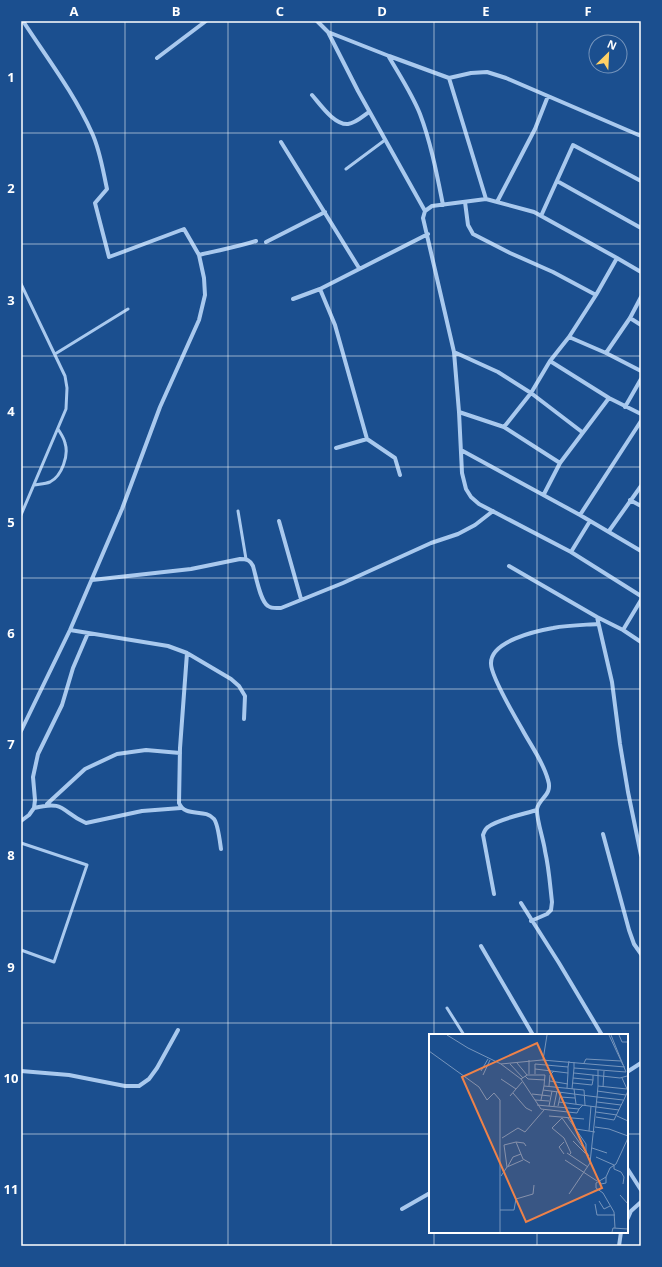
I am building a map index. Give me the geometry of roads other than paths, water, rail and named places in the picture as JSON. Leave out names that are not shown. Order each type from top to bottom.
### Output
[{"type":"street","points":[[21,731],[70,630],[122,509],[160,407],[199,320],[205,295],[204,278],[199,255],[184,229],[110,257],[95,202],[107,189],[103,168],[92,134],[68,88],[23,21]]},
{"type":"street","points":[[157,58],[206,21]]},
{"type":"street","points":[[317,21],[328,32],[369,112],[425,211]]},
{"type":"street","points":[[328,32],[449,78],[471,73],[487,72],[506,78],[641,136]]},
{"type":"street","points":[[389,56],[420,115],[432,154],[443,205]]},
{"type":"street","points":[[449,78],[486,199]]},
{"type":"street","points":[[312,95],[335,120],[341,123],[348,124],[356,121],[369,112]]},
{"type":"street","points":[[497,202],[534,129],[548,96]]},
{"type":"street","points":[[281,142],[359,268]]},
{"type":"street","points":[[541,216],[573,144],[641,181]]},
{"type":"street","points":[[557,181],[641,228]]},
{"type":"street","points":[[641,272],[534,212],[486,199],[432,206],[425,211],[423,218],[428,234],[454,352],[462,473],[466,489],[471,497],[479,504],[571,552],[641,596]]},
{"type":"street","points":[[465,202],[468,225],[473,234],[553,272],[596,295]]},
{"type":"street","points":[[266,242],[325,212]]},
{"type":"street","points":[[293,299],[320,289],[428,234]]},
{"type":"street","points":[[199,255],[230,247],[238,247],[256,241]]},
{"type":"street","points":[[504,427],[531,393],[550,361],[569,337],[596,295],[617,258]]},
{"type":"street","points":[[320,289],[335,326],[367,439],[396,458],[400,474]]},
{"type":"street","points":[[606,353],[630,318],[641,297]]},
{"type":"street","points":[[630,318],[641,325]]},
{"type":"street","points":[[569,337],[606,353],[641,371]]},
{"type":"street","points":[[454,352],[498,372],[531,393],[582,432]]},
{"type":"street","points":[[550,361],[609,398],[641,414]]},
{"type":"street","points":[[625,407],[641,379]]},
{"type":"street","points":[[544,494],[560,463],[609,398]]},
{"type":"street","points":[[459,412],[504,427],[560,463]]},
{"type":"street","points":[[580,515],[641,421]]},
{"type":"street","points":[[336,448],[367,439]]},
{"type":"street","points":[[461,450],[544,494],[641,551]]},
{"type":"street","points":[[608,532],[641,486]]},
{"type":"street","points":[[630,500],[641,506]]},
{"type":"street","points":[[92,580],[191,569],[246,559],[251,561],[253,566],[262,600],[267,606],[272,608],[281,608],[431,543],[458,534],[475,525],[493,512]]},
{"type":"street","points":[[279,521],[300,600]]},
{"type":"street","points":[[571,552],[590,521]]},
{"type":"street","points":[[509,566],[597,617],[623,630],[641,642]]},
{"type":"street","points":[[623,630],[641,600]]},
{"type":"street","points":[[597,617],[612,682],[623,764],[641,855]]},
{"type":"street","points":[[531,920],[547,914],[551,910],[552,902],[546,852],[537,810],[540,803],[549,791],[549,782],[543,764],[522,729],[493,674],[490,663],[493,656],[501,646],[514,639],[553,628],[598,624]]},
{"type":"street","points":[[70,630],[168,646],[187,653],[240,686],[245,696],[244,719]]},
{"type":"street","points":[[21,821],[29,815],[34,808],[35,800],[33,776],[38,754],[62,705],[73,668],[88,633]]},
{"type":"street","points":[[181,808],[179,803],[180,753],[187,653]]},
{"type":"street","points":[[47,804],[85,769],[117,754],[146,750],[180,753]]},
{"type":"street","points":[[34,808],[47,804],[58,805],[78,820],[86,823],[142,811],[181,808],[210,816],[215,820],[221,850]]},
{"type":"street","points":[[494,894],[483,835],[484,832],[487,827],[496,823],[537,810]]},
{"type":"street","points":[[602,834],[628,930],[634,944],[641,954]]},
{"type":"street","points":[[520,903],[559,963],[601,1034]]},
{"type":"street","points":[[481,946],[532,1034]]},
{"type":"street","points":[[21,1071],[69,1075],[125,1086],[139,1086],[149,1080],[158,1068],[178,1030]]},
{"type":"street","points":[[628,1071],[641,1062]]},
{"type":"street","points":[[628,1170],[641,1190]]},
{"type":"street","points":[[402,1209],[429,1194]]},
{"type":"street","points":[[628,1218],[631,1211],[641,1202]]},
{"type":"street","points":[[619,1246],[622,1233]]},
{"type":"lane","points":[[346,169],[386,140]]},
{"type":"lane","points":[[21,284],[65,376],[68,388],[66,409],[21,515]]},
{"type":"lane","points":[[55,354],[128,309]]},
{"type":"lane","points":[[34,485],[51,481],[58,475],[63,466],[66,455],[66,444],[58,429]]},
{"type":"lane","points":[[238,511],[246,559]]},
{"type":"lane","points":[[21,843],[87,865],[54,962],[21,950]]},
{"type":"lane","points":[[447,1008],[463,1034]]}]
